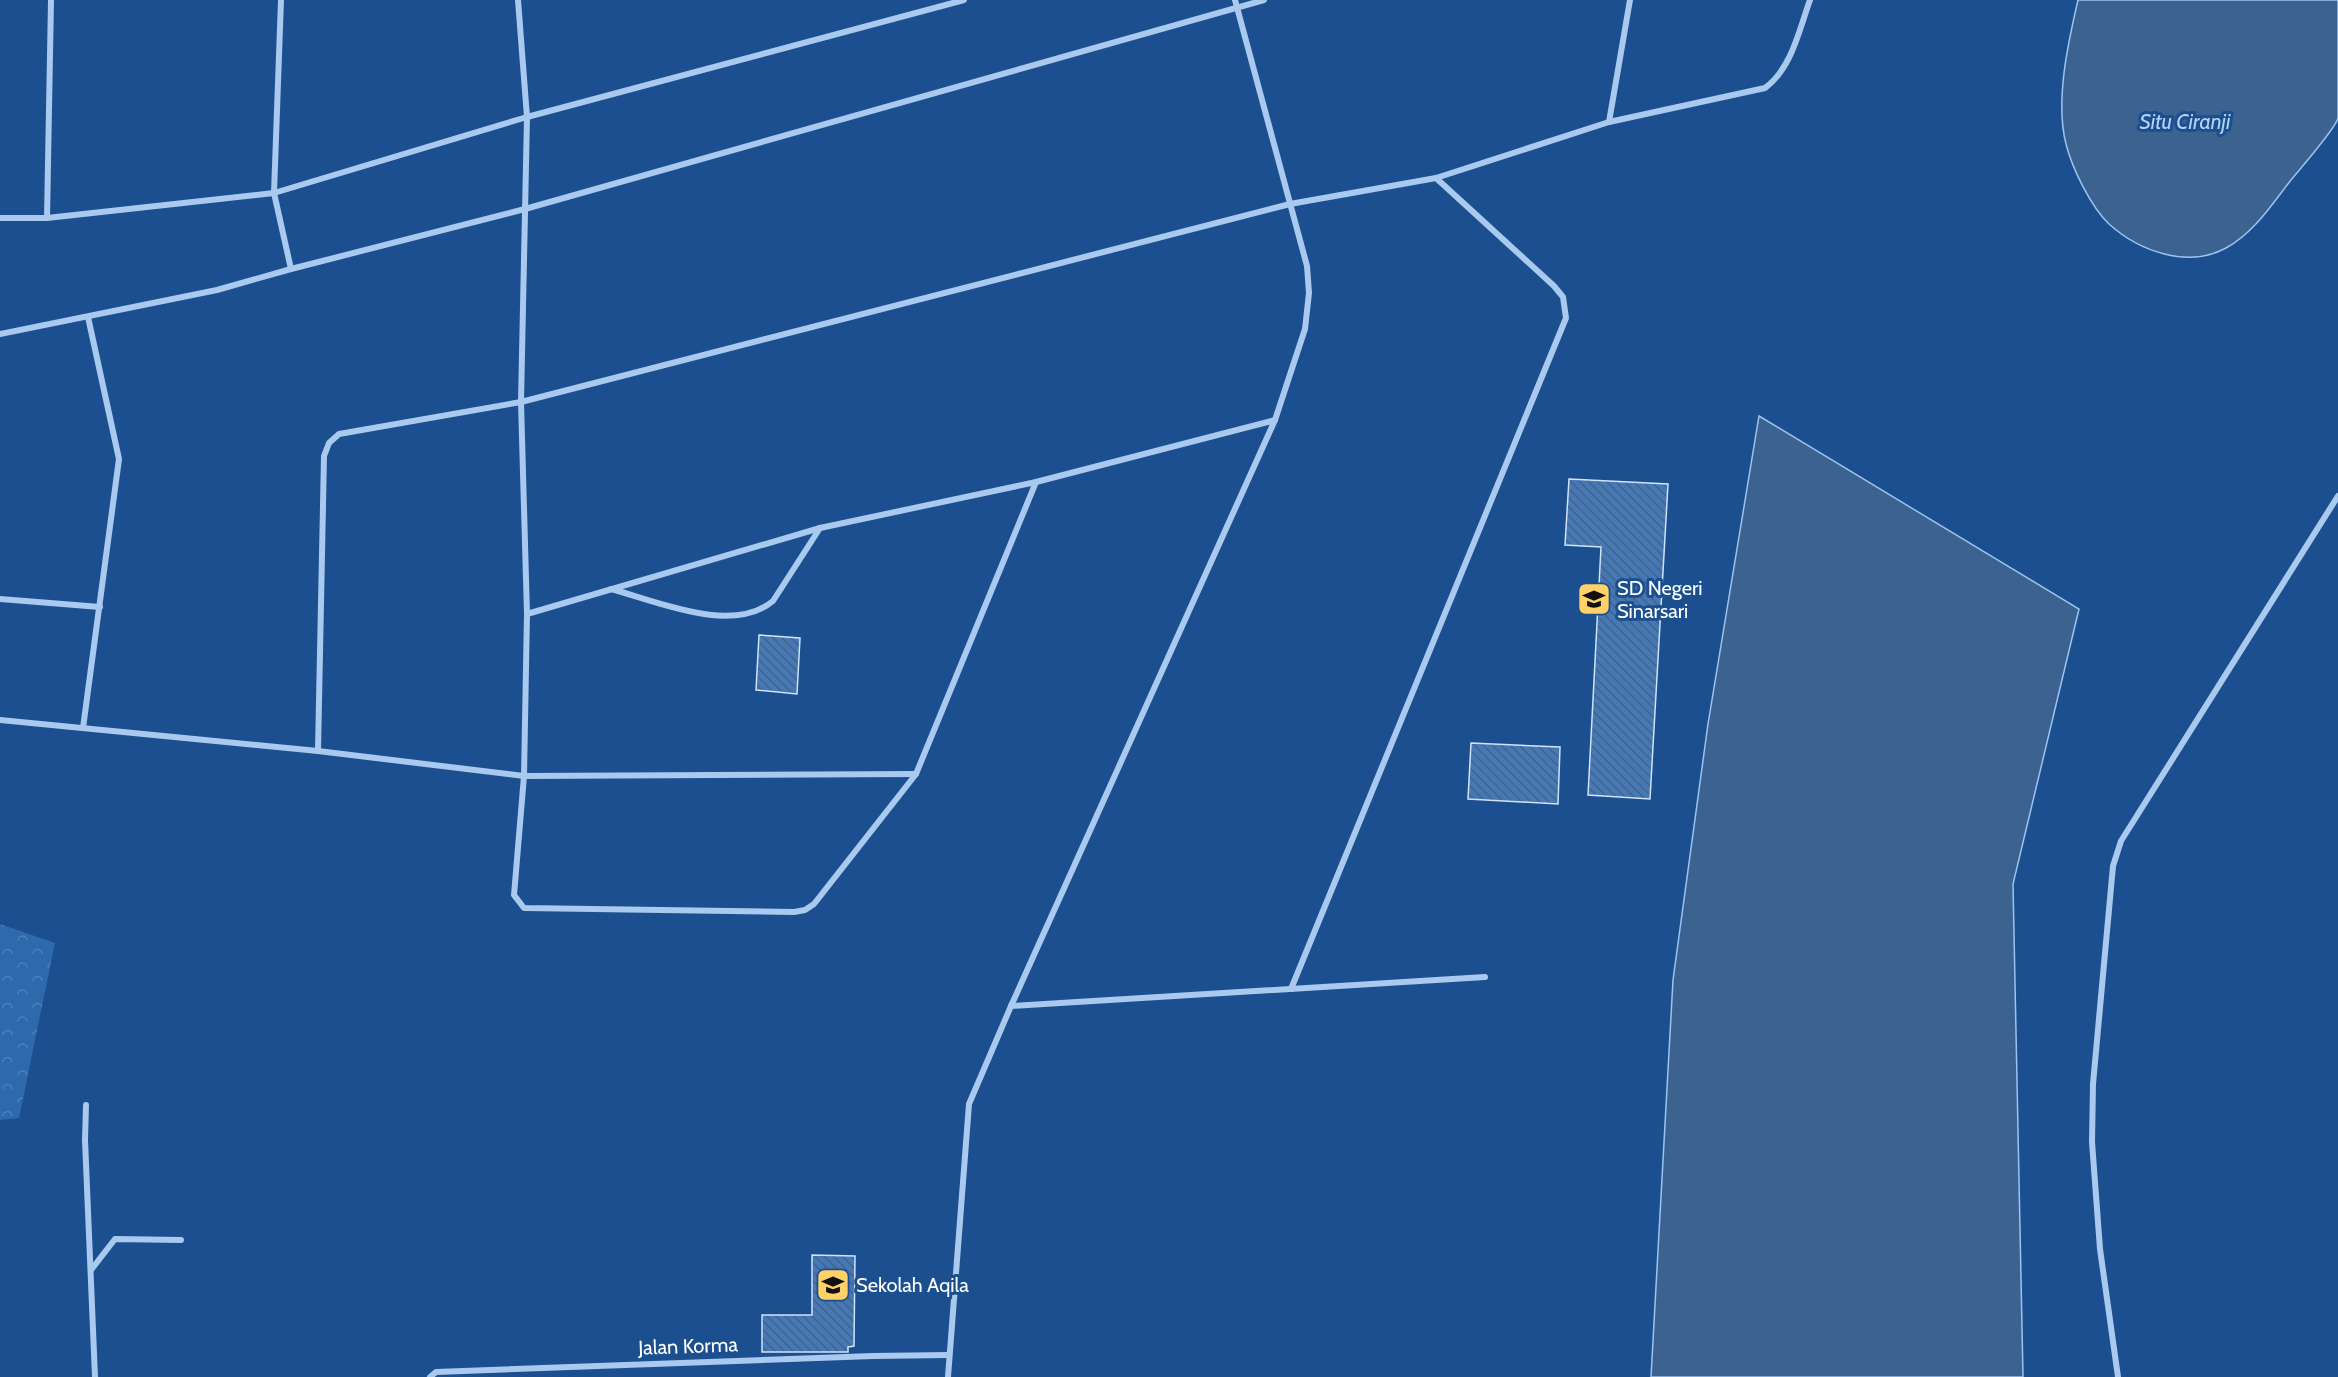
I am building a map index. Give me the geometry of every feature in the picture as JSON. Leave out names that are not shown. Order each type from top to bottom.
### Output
[{"type":"street","points":[[47,218],[51,0]]},
{"type":"street","points":[[281,0],[274,193],[291,269]]},
{"type":"street","points":[[518,0],[527,117],[521,402],[528,614],[524,776],[514,895],[524,908],[794,912],[805,910],[814,904],[916,774],[1036,482]]},
{"type":"street","points":[[0,218],[47,218],[274,193],[527,117],[964,0]]},
{"type":"street","points":[[948,1377],[969,1104],[1275,420],[1305,329],[1309,293],[1307,266],[1235,0]]},
{"type":"street","points":[[0,334],[217,290],[525,209],[1264,0]]},
{"type":"street","points":[[1609,122],[1630,0]]},
{"type":"street","points":[[318,751],[324,456],[328,443],[339,434],[521,402],[1290,204],[1436,178],[1609,122],[1765,88],[1776,80],[1785,68],[1810,0]]},
{"type":"street","points":[[1291,989],[1566,318],[1563,297],[1554,286],[1436,178]]},
{"type":"street","points":[[83,728],[118,459],[88,317]]},
{"type":"street","points":[[528,614],[820,528],[1036,482],[1275,420]]},
{"type":"street","points":[[2118,1377],[2100,1249],[2091,1142],[2093,1084],[2113,866],[2121,841],[2338,496]]},
{"type":"street","points":[[610,588],[703,614],[719,616],[751,613],[764,608],[778,595],[820,528]]},
{"type":"street","points":[[0,599],[100,607]]},
{"type":"street","points":[[0,720],[318,751],[524,776],[916,774]]},
{"type":"street","points":[[1011,1006],[1485,977]]},
{"type":"street","points":[[86,1105],[85,1140],[95,1377]]},
{"type":"street","points":[[91,1271],[115,1239],[181,1240]]},
{"type":"street","name":"Jalan Korma","points":[[430,1377],[436,1372],[948,1355]]},
{"type":"green space","points":[[0,924],[55,943],[19,1118],[0,1120]]},
{"type":"water","name":"Situ Ciranji","points":[[2078,0],[2338,0],[2338,118],[2336,123],[2262,217],[2236,242],[2211,254],[2196,257],[2164,254],[2121,234],[2102,217],[2096,208],[2073,164],[2063,127],[2064,72]]},
{"type":"water","points":[[1759,416],[2079,609],[2013,884],[2023,1377],[1651,1377],[1673,980],[1708,724]]},
{"type":"building","points":[[1569,479],[1668,484],[1650,799],[1588,795],[1601,547],[1565,545]]},
{"type":"building","points":[[759,635],[800,638],[797,694],[756,690]]},
{"type":"building","points":[[1471,743],[1560,747],[1558,804],[1468,799]]},
{"type":"building","name":"Sekolah Aqila","points":[[812,1255],[855,1256],[854,1346],[848,1347],[848,1352],[762,1352],[762,1315],[812,1315]]},
{"type":"place","name":"SD Negeri Sinarsari","points":[[1594,599]]},
{"type":"place","name":"Sekolah Aqila","points":[[833,1285]]}]
